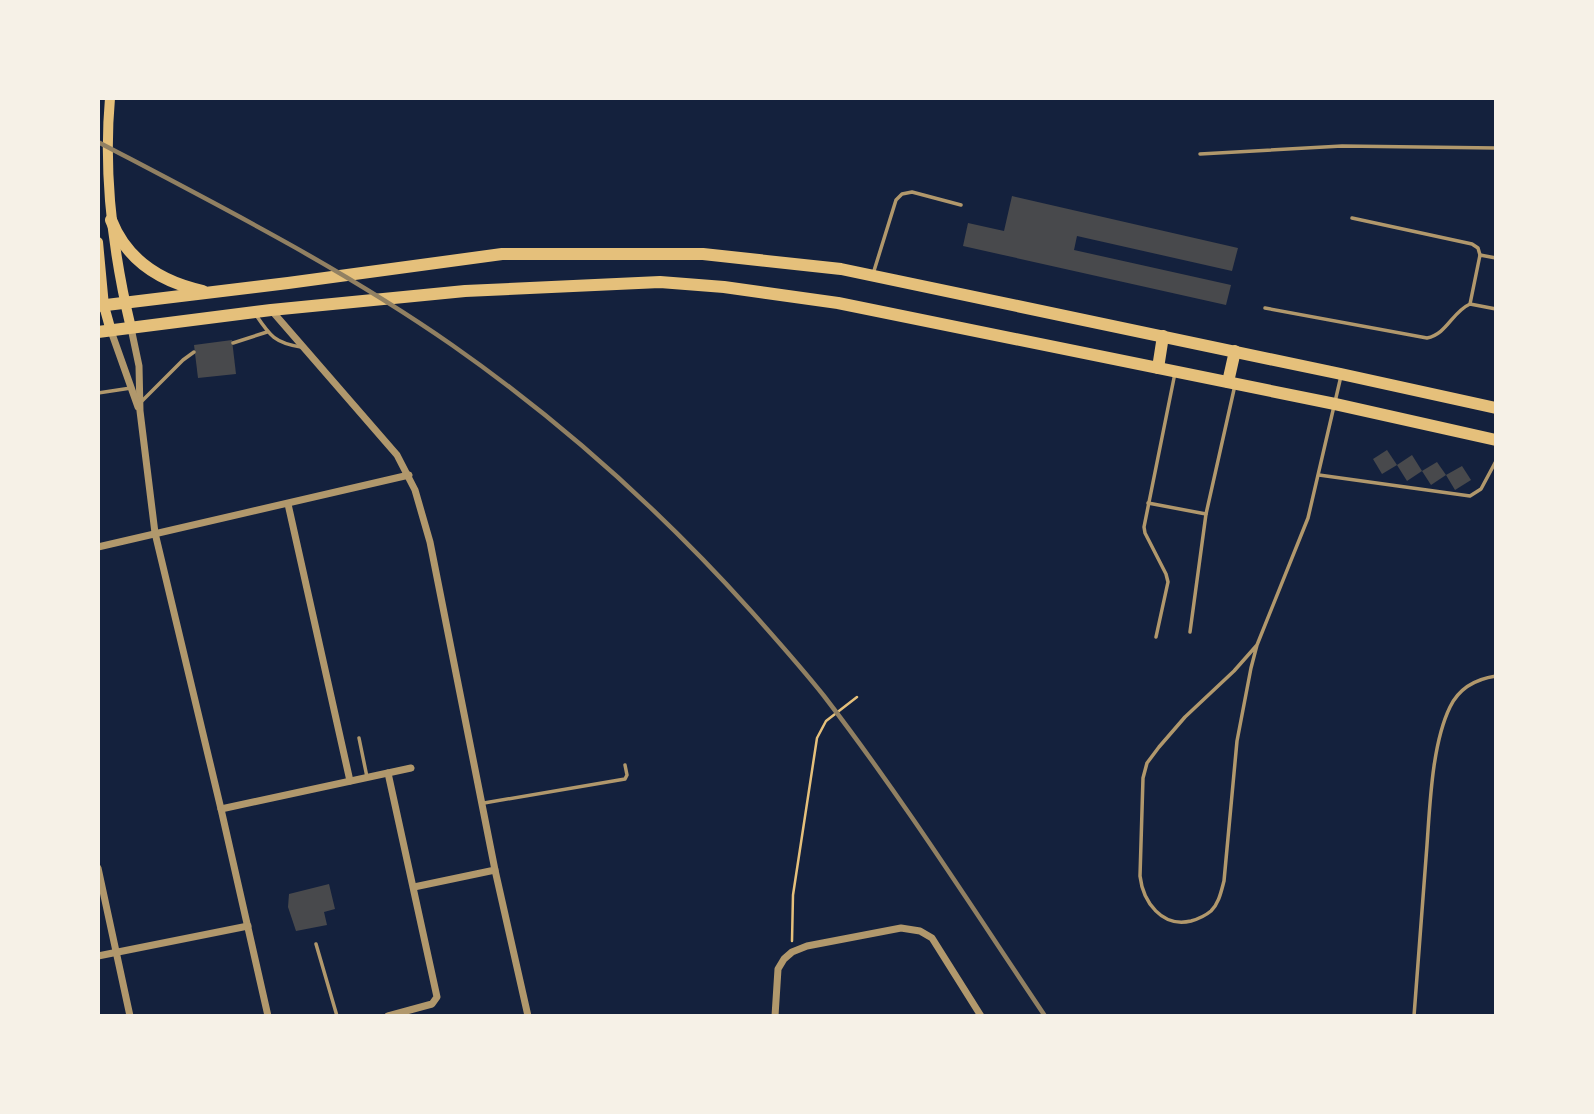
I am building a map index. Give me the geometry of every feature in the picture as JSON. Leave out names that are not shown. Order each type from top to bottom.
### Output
[{"type":"main road","points":[[110,98],[108,166],[111,220],[131,328]]},
{"type":"main road","points":[[111,220],[127,248],[149,270],[178,284],[214,293]]},
{"type":"main road","points":[[98,242],[105,332],[271,310],[465,291],[660,282],[724,286],[838,303],[1335,404],[1496,440]]},
{"type":"main road","points":[[101,306],[502,254],[703,254],[841,269],[1496,408]]},
{"type":"main road","points":[[1157,368],[1163,337]]},
{"type":"main road","points":[[1231,383],[1235,351]]},
{"type":"street","points":[[271,310],[387,443],[403,464],[419,500],[435,560],[481,803],[528,1016]]},
{"type":"street","points":[[131,328],[139,366],[139,406],[155,533],[268,1016]]},
{"type":"street","points":[[105,332],[139,406]]},
{"type":"street","points":[[98,547],[409,475]]},
{"type":"street","points":[[288,503],[351,781]]},
{"type":"street","points":[[221,808],[411,768]]},
{"type":"street","points":[[388,773],[437,997],[432,1004],[388,1016]]},
{"type":"street","points":[[98,867],[130,1016]]},
{"type":"street","points":[[414,887],[495,870]]},
{"type":"street","points":[[98,956],[248,926]]},
{"type":"street","points":[[775,1016],[778,969],[783,959],[792,952],[807,946],[901,928],[920,931],[933,938],[981,1016]]},
{"type":"lane","points":[[1200,154],[1342,146],[1496,148]]},
{"type":"lane","points":[[872,276],[896,200],[902,194],[912,192],[961,205]]},
{"type":"lane","points":[[1352,218],[1472,244],[1478,248],[1480,255],[1470,304]]},
{"type":"lane","points":[[1480,255],[1496,258]]},
{"type":"lane","points":[[1265,308],[1427,338],[1440,333],[1457,312],[1470,304],[1496,309]]},
{"type":"lane","points":[[255,313],[267,332],[280,343],[303,347]]},
{"type":"lane","points":[[233,343],[267,332]]},
{"type":"lane","points":[[139,406],[194,352]]},
{"type":"lane","points":[[1156,637],[1168,582],[1144,527],[1175,371]]},
{"type":"lane","points":[[1257,645],[1234,671],[1185,717],[1147,763],[1143,778],[1141,887],[1152,907],[1162,917],[1174,922],[1200,919],[1211,911],[1220,899],[1237,741],[1257,645],[1308,518],[1341,374]]},
{"type":"lane","points":[[1190,632],[1206,514],[1231,383]]},
{"type":"lane","points":[[98,393],[131,388]]},
{"type":"lane","points":[[1318,475],[1470,496],[1481,489],[1496,461]]},
{"type":"lane","points":[[1148,503],[1206,514]]},
{"type":"lane","points":[[1414,1016],[1430,801],[1439,740],[1450,706],[1462,690],[1481,678],[1496,676]]},
{"type":"lane","points":[[359,738],[368,778]]},
{"type":"lane","points":[[481,803],[625,779],[625,765]]},
{"type":"lane","points":[[316,944],[337,1016]]},
{"type":"path","points":[[792,952],[793,895],[817,738],[826,721],[858,697]]},
{"type":"building","points":[[1012,196],[1238,248],[1232,271],[1077,236],[1074,250],[1231,285],[1226,305],[963,246],[968,223],[1004,231]]},
{"type":"building","points":[[232,340],[236,374],[198,378],[194,345]]},
{"type":"building","points":[[1387,450],[1397,465],[1382,474],[1373,459]]},
{"type":"building","points":[[1412,455],[1422,471],[1407,481],[1397,465]]},
{"type":"building","points":[[1437,462],[1446,475],[1431,485],[1422,471]]},
{"type":"building","points":[[1462,466],[1471,480],[1455,490],[1446,475]]},
{"type":"building","points":[[329,884],[335,909],[324,912],[327,925],[296,931],[288,907],[289,894]]},
{"type":"railway","points":[[98,142],[278,238],[410,316],[533,405],[646,504],[717,574],[824,696],[910,814],[1045,1016]]}]
